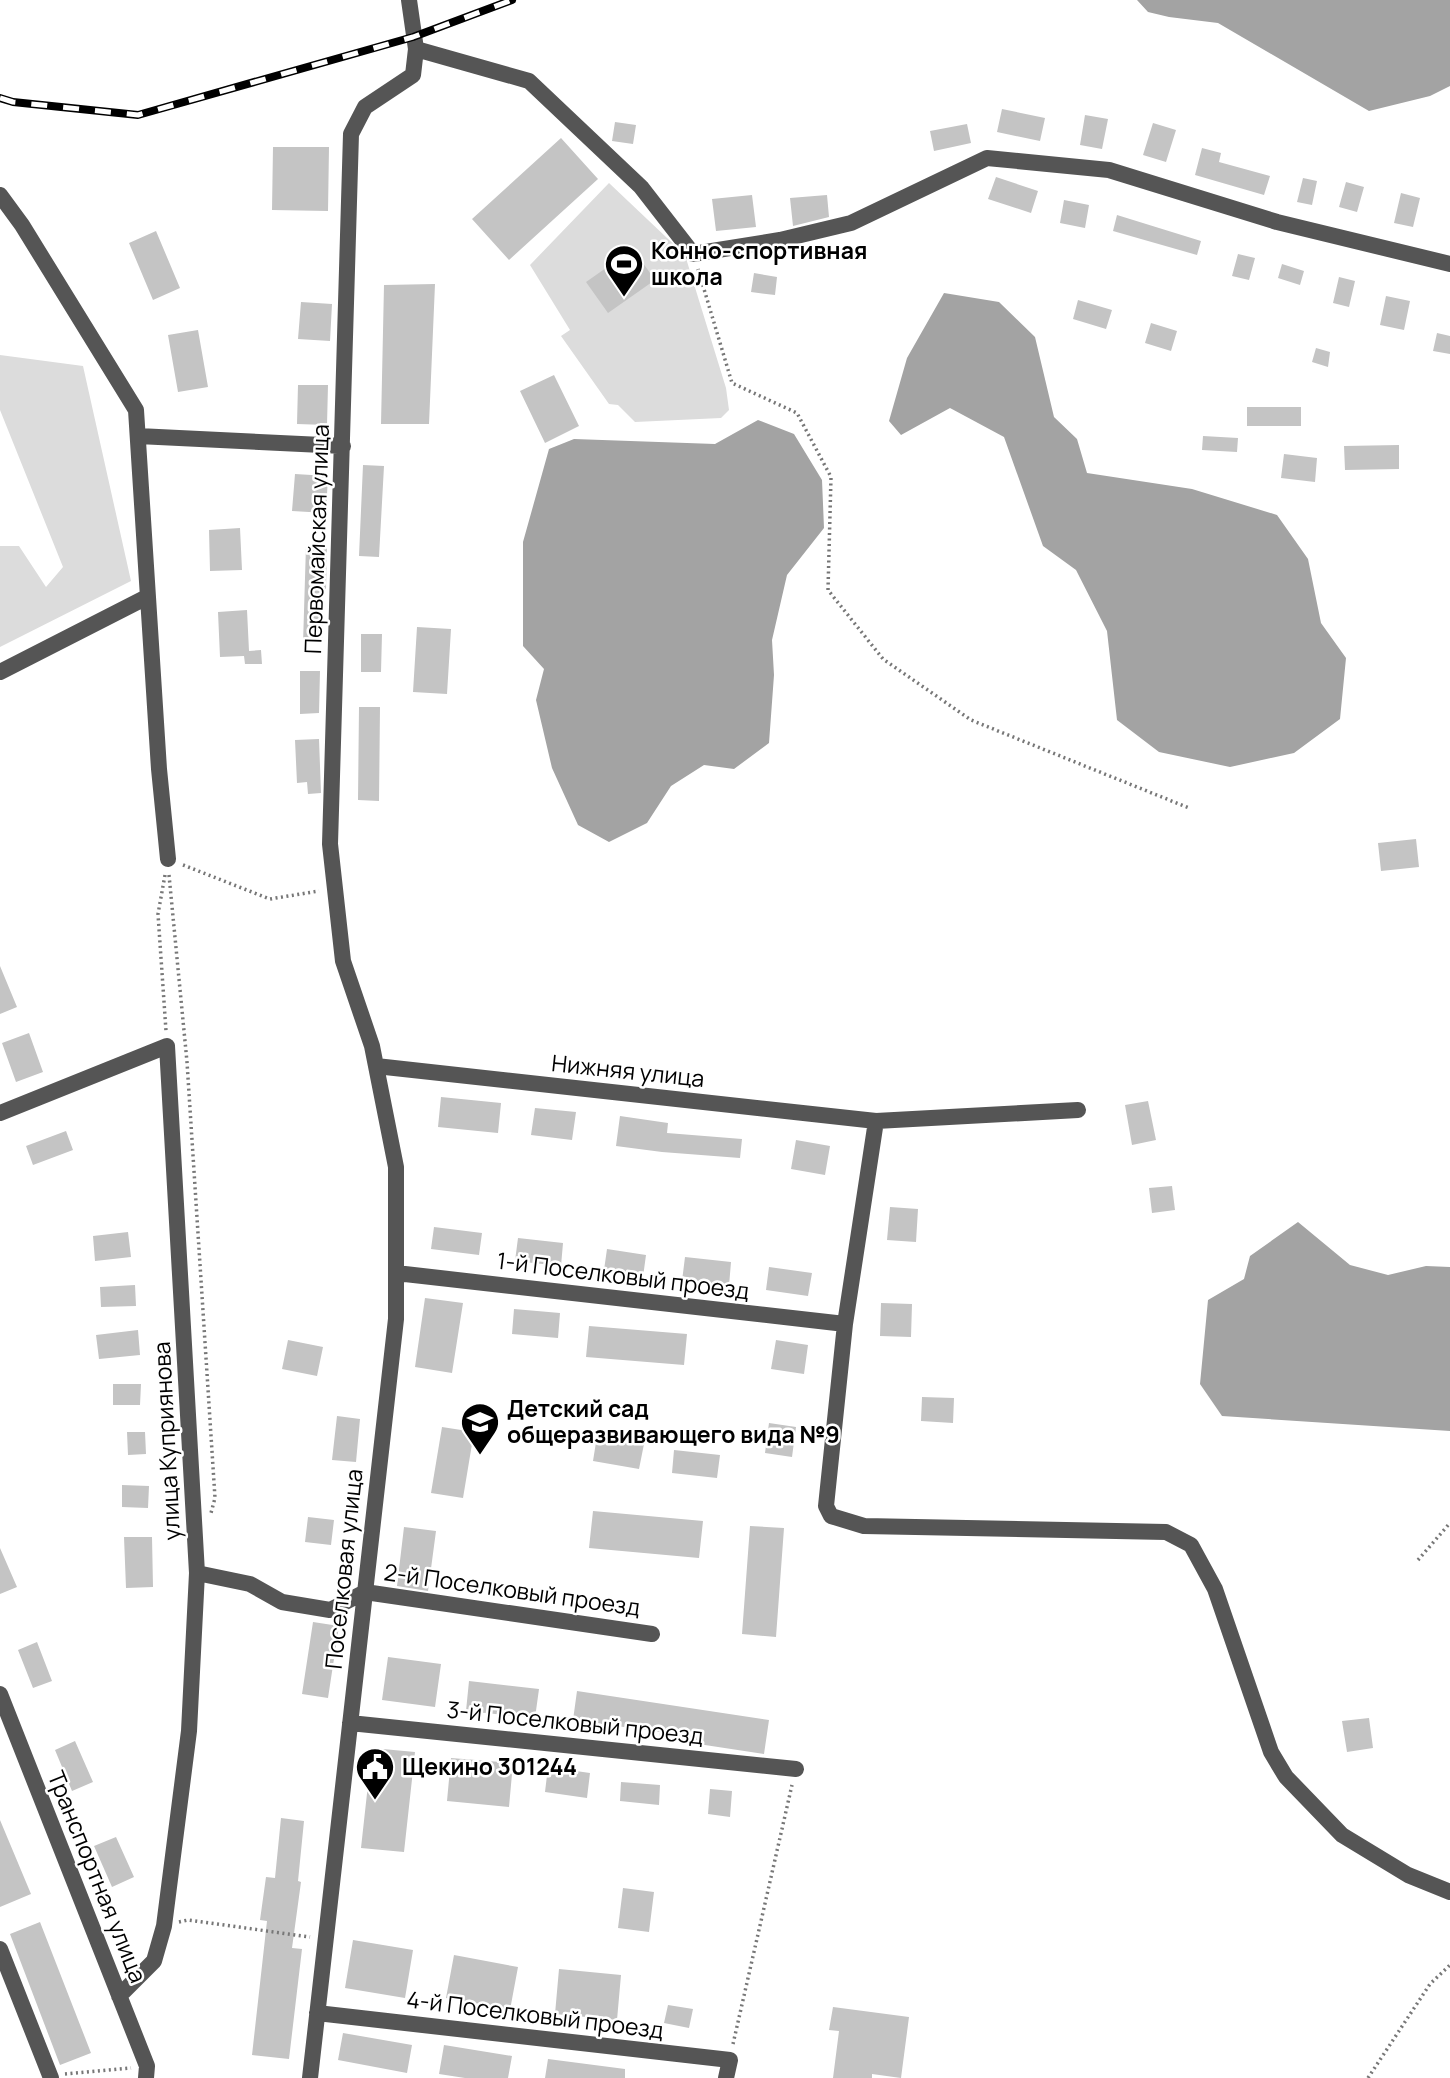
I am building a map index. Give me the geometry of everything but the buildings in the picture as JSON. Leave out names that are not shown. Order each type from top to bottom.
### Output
[{"type":"street","points":[[409,0],[414,43],[529,81],[641,187],[693,254],[780,240],[851,223],[987,158],[1110,170],[1277,222],[1450,264]]},
{"type":"street","name":"Первомайская улица","points":[[376,1066],[372,1046],[343,961],[330,844],[351,134],[365,107],[412,75],[414,43]]},
{"type":"street","points":[[0,195],[22,225],[136,410],[159,769],[168,859]]},
{"type":"street","points":[[138,436],[343,446]]},
{"type":"street","points":[[0,672],[147,597]]},
{"type":"street","points":[[0,1113],[167,1046]]},
{"type":"street","name":"улица Куприянова","points":[[119,1996],[154,1961],[164,1926],[190,1731],[197,1573],[167,1046]]},
{"type":"street","name":"Нижняя улица","points":[[376,1066],[876,1121],[1078,1110]]},
{"type":"street","name":"Поселковая улица","points":[[310,2078],[396,1319],[396,1167],[376,1066]]},
{"type":"street","points":[[876,1121],[845,1324],[826,1506],[831,1516],[864,1526],[1166,1532],[1191,1545],[1215,1589],[1271,1752],[1286,1777],[1342,1835],[1408,1875],[1450,1892]]},
{"type":"street","name":"1-й Поселковый проезд","points":[[396,1273],[845,1324]]},
{"type":"street","points":[[197,1573],[250,1584],[282,1602],[330,1609],[365,1592]]},
{"type":"street","name":"2-й Поселковый проезд","points":[[365,1592],[652,1633]]},
{"type":"street","name":"Транспортная улица","points":[[0,1695],[119,1996],[146,2072]]},
{"type":"street","name":"3-й Поселковый проезд","points":[[350,1723],[796,1769]]},
{"type":"street","points":[[0,1949],[51,2077]]},
{"type":"street","name":"4-й Поселковый проезд","points":[[317,2013],[730,2060]]},
{"type":"street","points":[[726,2078],[730,2060]]},
{"type":"path","points":[[693,254],[732,383],[797,413],[831,477],[828,590],[883,659],[971,720],[1188,808]]},
{"type":"path","points":[[167,1046],[158,914],[168,859],[270,899],[335,888]]},
{"type":"path","points":[[1418,1560],[1450,1524]]},
{"type":"path","points":[[730,2060],[796,1769]]},
{"type":"path","points":[[164,1926],[188,1920],[326,1939]]},
{"type":"path","points":[[1368,2078],[1430,1984],[1450,1965]]},
{"type":"path","points":[[51,2077],[146,2072]]},
{"type":"shaded area","points":[[1137,0],[1450,0],[1450,86],[1430,96],[1369,111],[1218,23],[1148,12]]},
{"type":"shaded area","name":"Конно-спортивная школа","points":[[609,183],[685,255],[726,388],[729,410],[721,418],[635,422],[618,405],[609,404],[561,336],[570,330],[530,265]]},
{"type":"shaded area","points":[[944,293],[999,302],[1035,337],[1054,417],[1077,439],[1087,473],[1192,489],[1277,515],[1308,559],[1321,623],[1346,658],[1340,719],[1294,753],[1230,767],[1159,752],[1117,720],[1107,631],[1076,570],[1043,546],[1004,437],[950,408],[901,435],[889,421],[907,358]]},
{"type":"shaded area","points":[[0,355],[83,366],[131,581],[0,647],[0,546],[19,546],[46,587],[63,567],[0,410]]},
{"type":"shaded area","points":[[758,420],[794,434],[822,480],[824,528],[787,575],[772,640],[774,675],[769,743],[734,769],[704,765],[671,786],[647,823],[609,842],[578,825],[552,768],[536,700],[544,669],[523,646],[523,542],[549,449],[574,439],[715,444]]},
{"type":"shaded area","points":[[1298,1222],[1350,1265],[1388,1275],[1426,1266],[1450,1267],[1450,1431],[1222,1416],[1200,1384],[1208,1300],[1244,1279],[1250,1256]]},
{"type":"railway","points":[[0,98],[13,102],[138,115],[413,37],[512,0]]},
{"type":"place","name":"Конно-спортивная школа","points":[[624,298]]},
{"type":"place","name":"Детский сад общеразвивающего вида №9","points":[[480,1456]]},
{"type":"place","name":"Щекино 301244","points":[[375,1801]]}]
